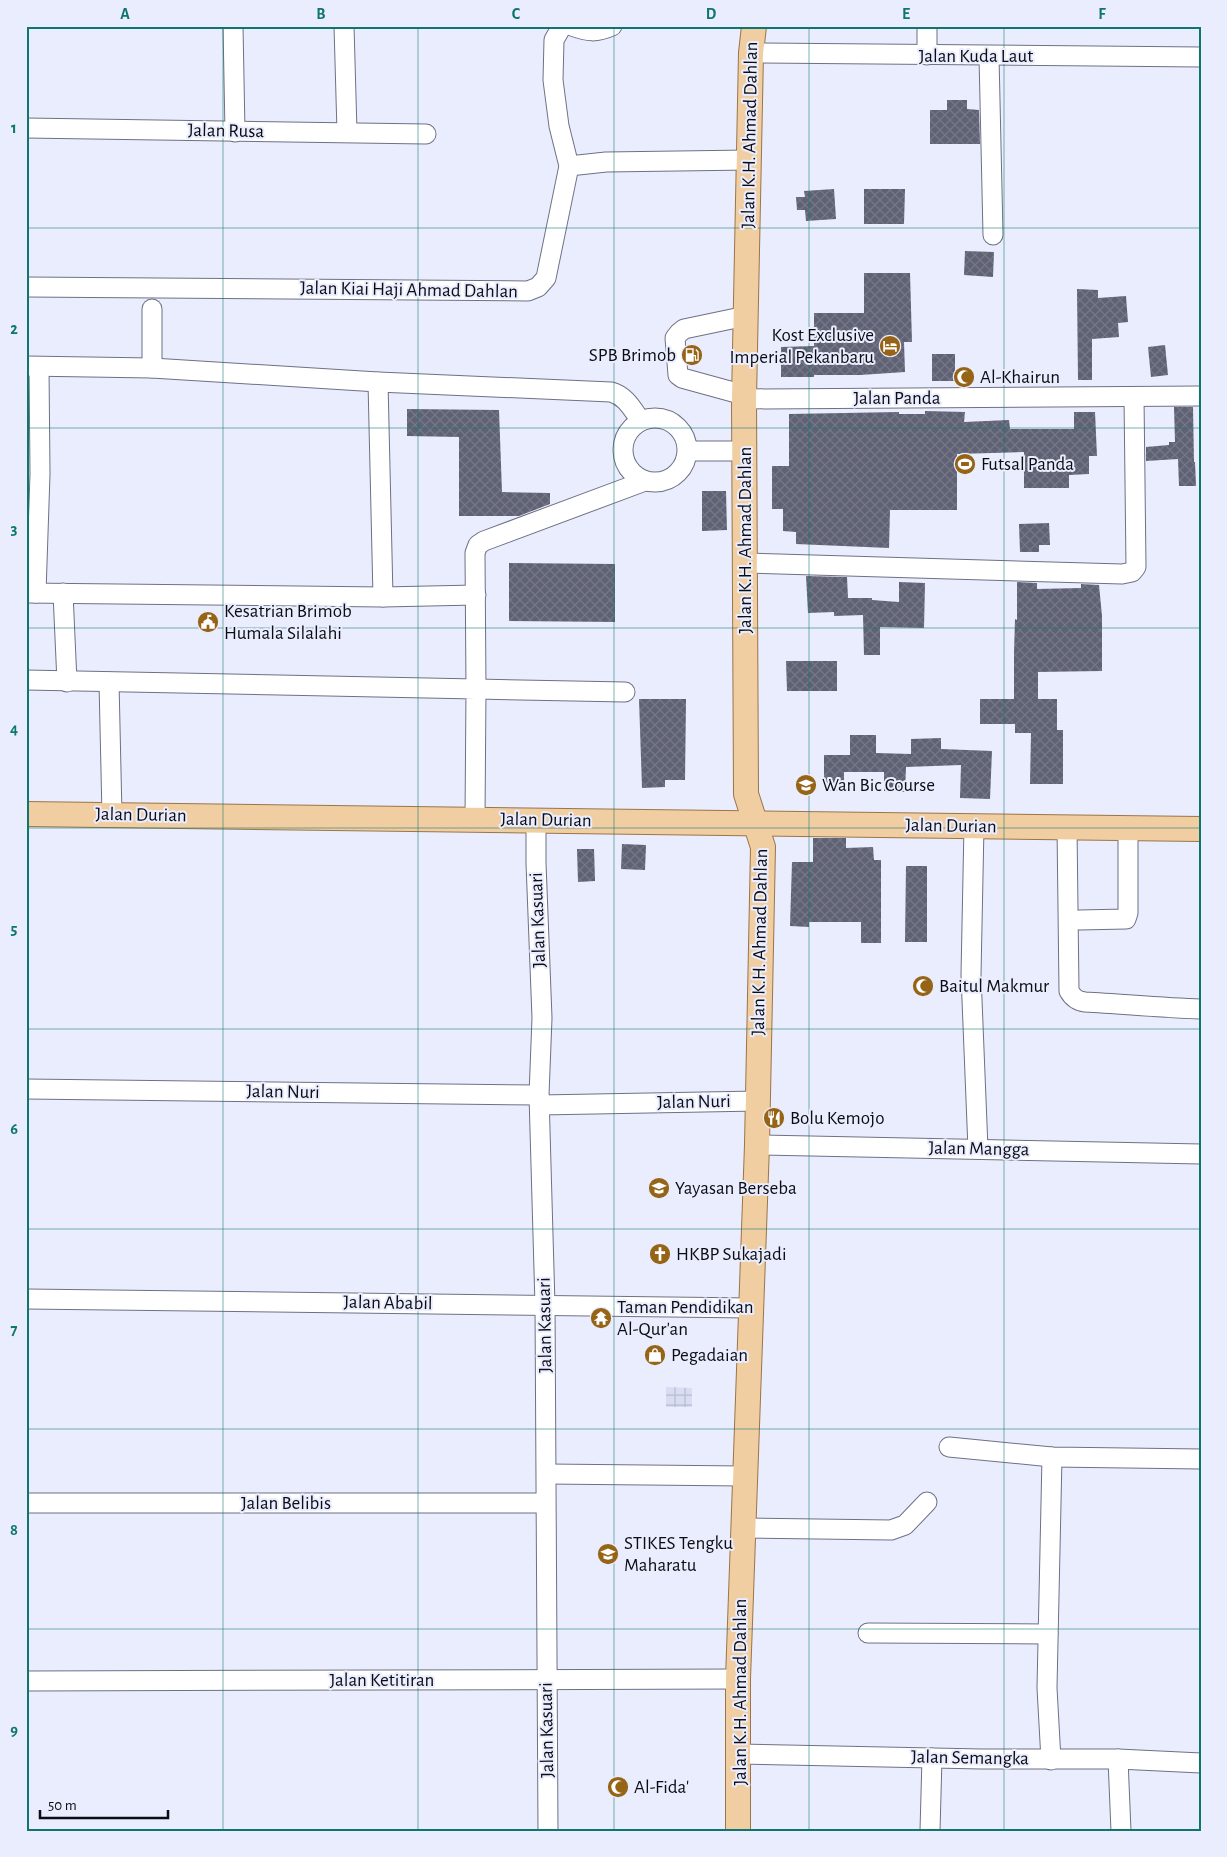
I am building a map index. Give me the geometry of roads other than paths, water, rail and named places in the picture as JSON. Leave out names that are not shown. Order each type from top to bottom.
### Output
[{"type":"main road","name":"Jalan K.H. Ahmad Dahlan","points":[[738,1831],[738,1679],[757,1145],[763,847],[746,794],[744,397],[754,26]]},
{"type":"main road","name":"Jalan Durian","points":[[26,814],[1201,829]]},
{"type":"street","points":[[233,26],[235,132]]},
{"type":"street","points":[[344,26],[347,132]]},
{"type":"street","points":[[562,26],[554,40],[552,80],[559,126],[569,166],[606,162],[749,160]]},
{"type":"street","points":[[572,26],[584,30],[600,31],[612,26]]},
{"type":"street","points":[[927,26],[927,55]]},
{"type":"street","name":"Jalan Kuda Laut","points":[[752,53],[1201,57]]},
{"type":"street","points":[[988,56],[992,236]]},
{"type":"street","name":"Jalan Rusa","points":[[26,128],[426,134]]},
{"type":"street","name":"Jalan Kiai Haji Ahmad Dahlan","points":[[26,287],[528,291],[538,287],[546,278],[569,166]]},
{"type":"street","points":[[152,309],[152,368]]},
{"type":"street","name":"Jalan Panda","points":[[746,316],[684,329],[678,332],[675,338],[678,375],[682,378],[744,397],[1201,396]]},
{"type":"street","points":[[476,595],[383,597],[31,593],[33,366],[152,368],[378,382],[611,392],[618,394],[626,400],[641,421]]},
{"type":"street","points":[[378,382],[383,597]]},
{"type":"street","points":[[744,563],[1122,574],[1132,572],[1136,566],[1134,396]]},
{"type":"street","points":[[651,418],[662,419],[672,423],[681,431],[686,440],[688,451],[684,465],[674,476],[660,482],[646,481],[628,469],[622,449],[630,430],[641,421],[651,418]]},
{"type":"street","points":[[688,451],[745,451]]},
{"type":"street","points":[[475,819],[475,553],[478,545],[646,481]]},
{"type":"street","points":[[63,593],[67,682]]},
{"type":"street","points":[[26,680],[624,692]]},
{"type":"street","points":[[109,682],[112,815]]},
{"type":"street","name":"Jalan Kasuari","points":[[536,820],[542,1018],[539,1100],[545,1305],[548,1831]]},
{"type":"street","points":[[974,826],[971,975],[978,1149]]},
{"type":"street","points":[[1066,827],[1069,991],[1072,996],[1078,1001],[1085,1002],[1201,1008]]},
{"type":"street","points":[[1079,920],[1126,919],[1128,913],[1128,828]]},
{"type":"street","name":"Jalan Nuri","points":[[26,1089],[539,1100],[758,1101]]},
{"type":"street","name":"Jalan Mangga","points":[[757,1145],[1201,1154]]},
{"type":"street","name":"Jalan Ababil","points":[[26,1299],[750,1308]]},
{"type":"street","points":[[950,1447],[1052,1457],[1201,1459]]},
{"type":"street","points":[[1051,1760],[1047,1688],[1052,1457]]},
{"type":"street","points":[[547,1474],[744,1476]]},
{"type":"street","points":[[742,1528],[891,1530],[905,1525],[927,1502]]},
{"type":"street","name":"Jalan Belibis","points":[[26,1503],[545,1503]]},
{"type":"street","points":[[868,1632],[1048,1634]]},
{"type":"street","name":"Jalan Ketitiran","points":[[26,1681],[738,1679]]},
{"type":"street","name":"Jalan Semangka","points":[[739,1754],[1051,1760],[1118,1759],[1201,1763]]},
{"type":"street","points":[[930,1831],[932,1758]]},
{"type":"street","points":[[1118,1759],[1121,1831]]},
{"type":"place","name":"Kost Exclusive Imperial Pekanbaru","points":[[890,346]]},
{"type":"place","name":"SPB Brimob","points":[[692,355]]},
{"type":"place","name":"Al-Khairun","points":[[964,377]]},
{"type":"place","name":"Futsal Panda","points":[[965,464]]},
{"type":"place","name":"Kesatrian Brimob Humala Silalahi","points":[[208,622]]},
{"type":"place","name":"Wan Bic Course","points":[[806,785]]},
{"type":"place","name":"Baitul Makmur","points":[[923,986]]},
{"type":"place","name":"Bolu Kemojo","points":[[774,1118]]},
{"type":"place","name":"Yayasan Berseba","points":[[659,1188]]},
{"type":"place","name":"HKBP Sukajadi","points":[[660,1254]]},
{"type":"place","name":"Taman Pendidikan Al-Qur'an","points":[[601,1318]]},
{"type":"place","name":"Pegadaian","points":[[655,1355]]},
{"type":"place","name":"STIKES Tengku Maharatu","points":[[608,1554]]},
{"type":"place","name":"Al-Fida'","points":[[618,1787]]}]
